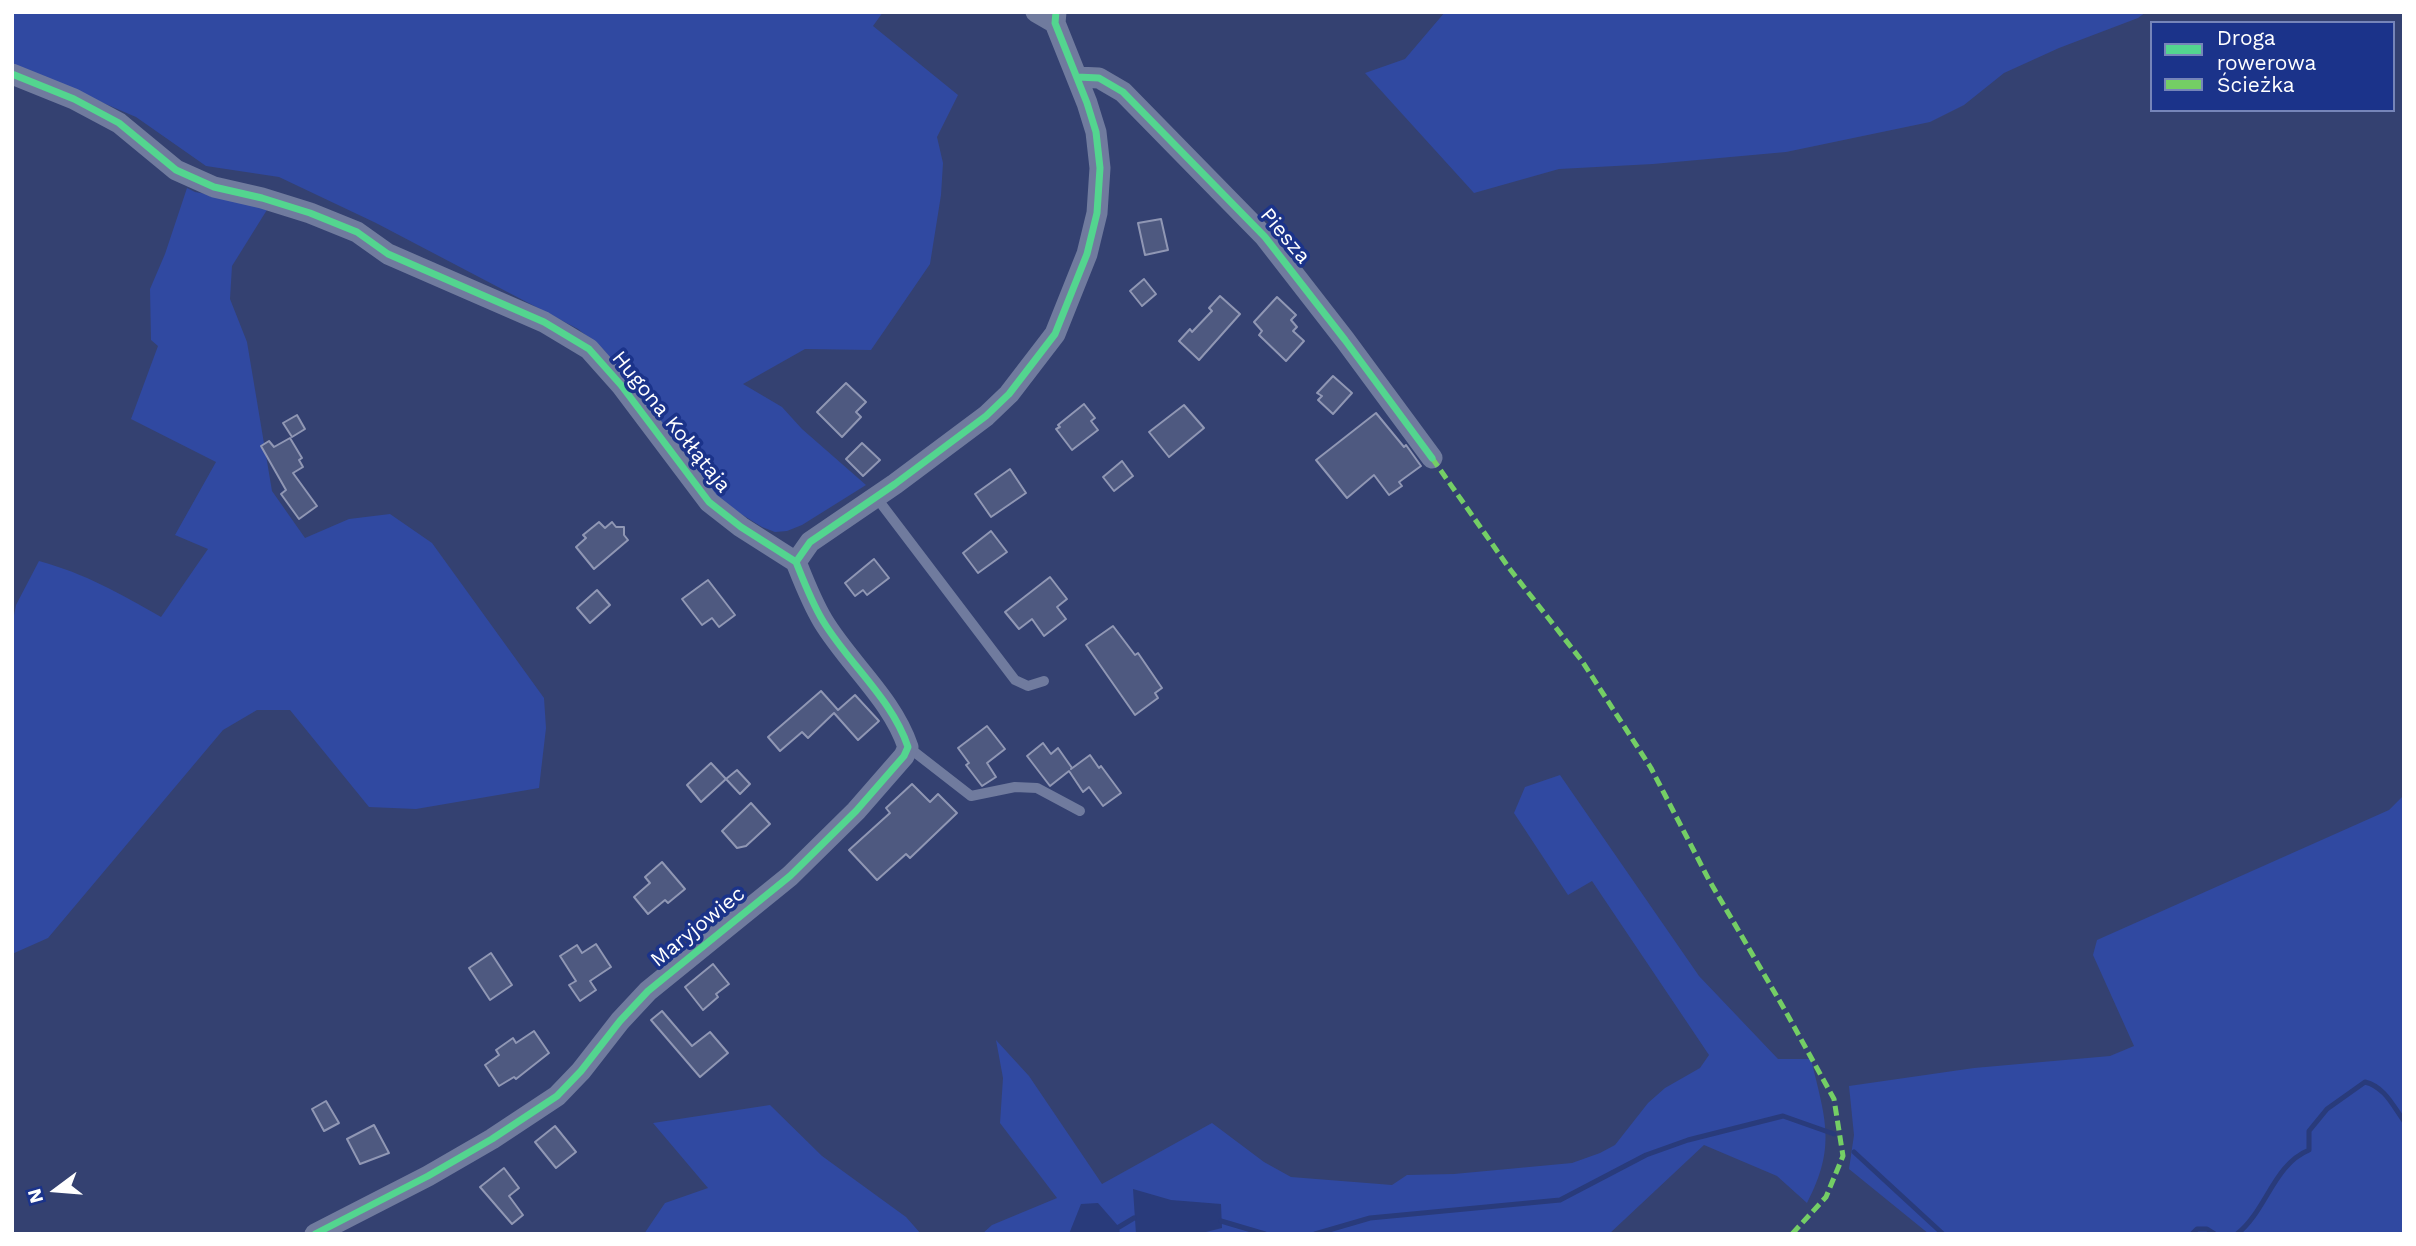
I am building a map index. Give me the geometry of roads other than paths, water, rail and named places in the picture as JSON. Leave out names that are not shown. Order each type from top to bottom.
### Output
[{"type":"street","points":[[908,747],[904,733],[873,687],[823,621],[796,562],[810,542],[986,416],[1017,383],[1055,334],[1087,254],[1097,213],[1100,168],[1096,132],[1055,17],[1036,12]]},
{"type":"street","name":"Hugona Kołłątaja","points":[[12,74],[74,99],[119,123],[176,170],[214,187],[262,198],[357,232],[388,254],[544,322],[589,349],[621,385],[709,502],[741,527],[796,562]]},
{"type":"street","name":"Piesza","points":[[1077,77],[1099,78],[1124,92],[1265,237],[1432,458]]},
{"type":"street","name":"Maryjowiec","points":[[315,1234],[439,1170],[557,1096],[648,991],[790,876],[856,811],[904,756],[908,747]]},
{"type":"lane","points":[[876,497],[1015,680],[1028,686],[1045,681]]},
{"type":"lane","points":[[908,747],[971,796],[1015,787],[1037,788],[1080,811]]},
{"type":"waterway","points":[[2237,1234],[2256,1213],[2287,1166],[2309,1150],[2309,1131],[2327,1109],[2365,1082],[2378,1088],[2404,1121]]},
{"type":"waterway","points":[[1315,1234],[1370,1218],[1560,1200],[1646,1155],[1688,1140],[1783,1116],[1834,1134]]},
{"type":"waterway","points":[[1854,1152],[1943,1234]]},
{"type":"waterway","points":[[1119,1227],[1134,1218]]},
{"type":"waterway","points":[[1221,1221],[1265,1234]]},
{"type":"waterway","points":[[2192,1234],[2197,1229],[2207,1229],[2215,1234]]}]
